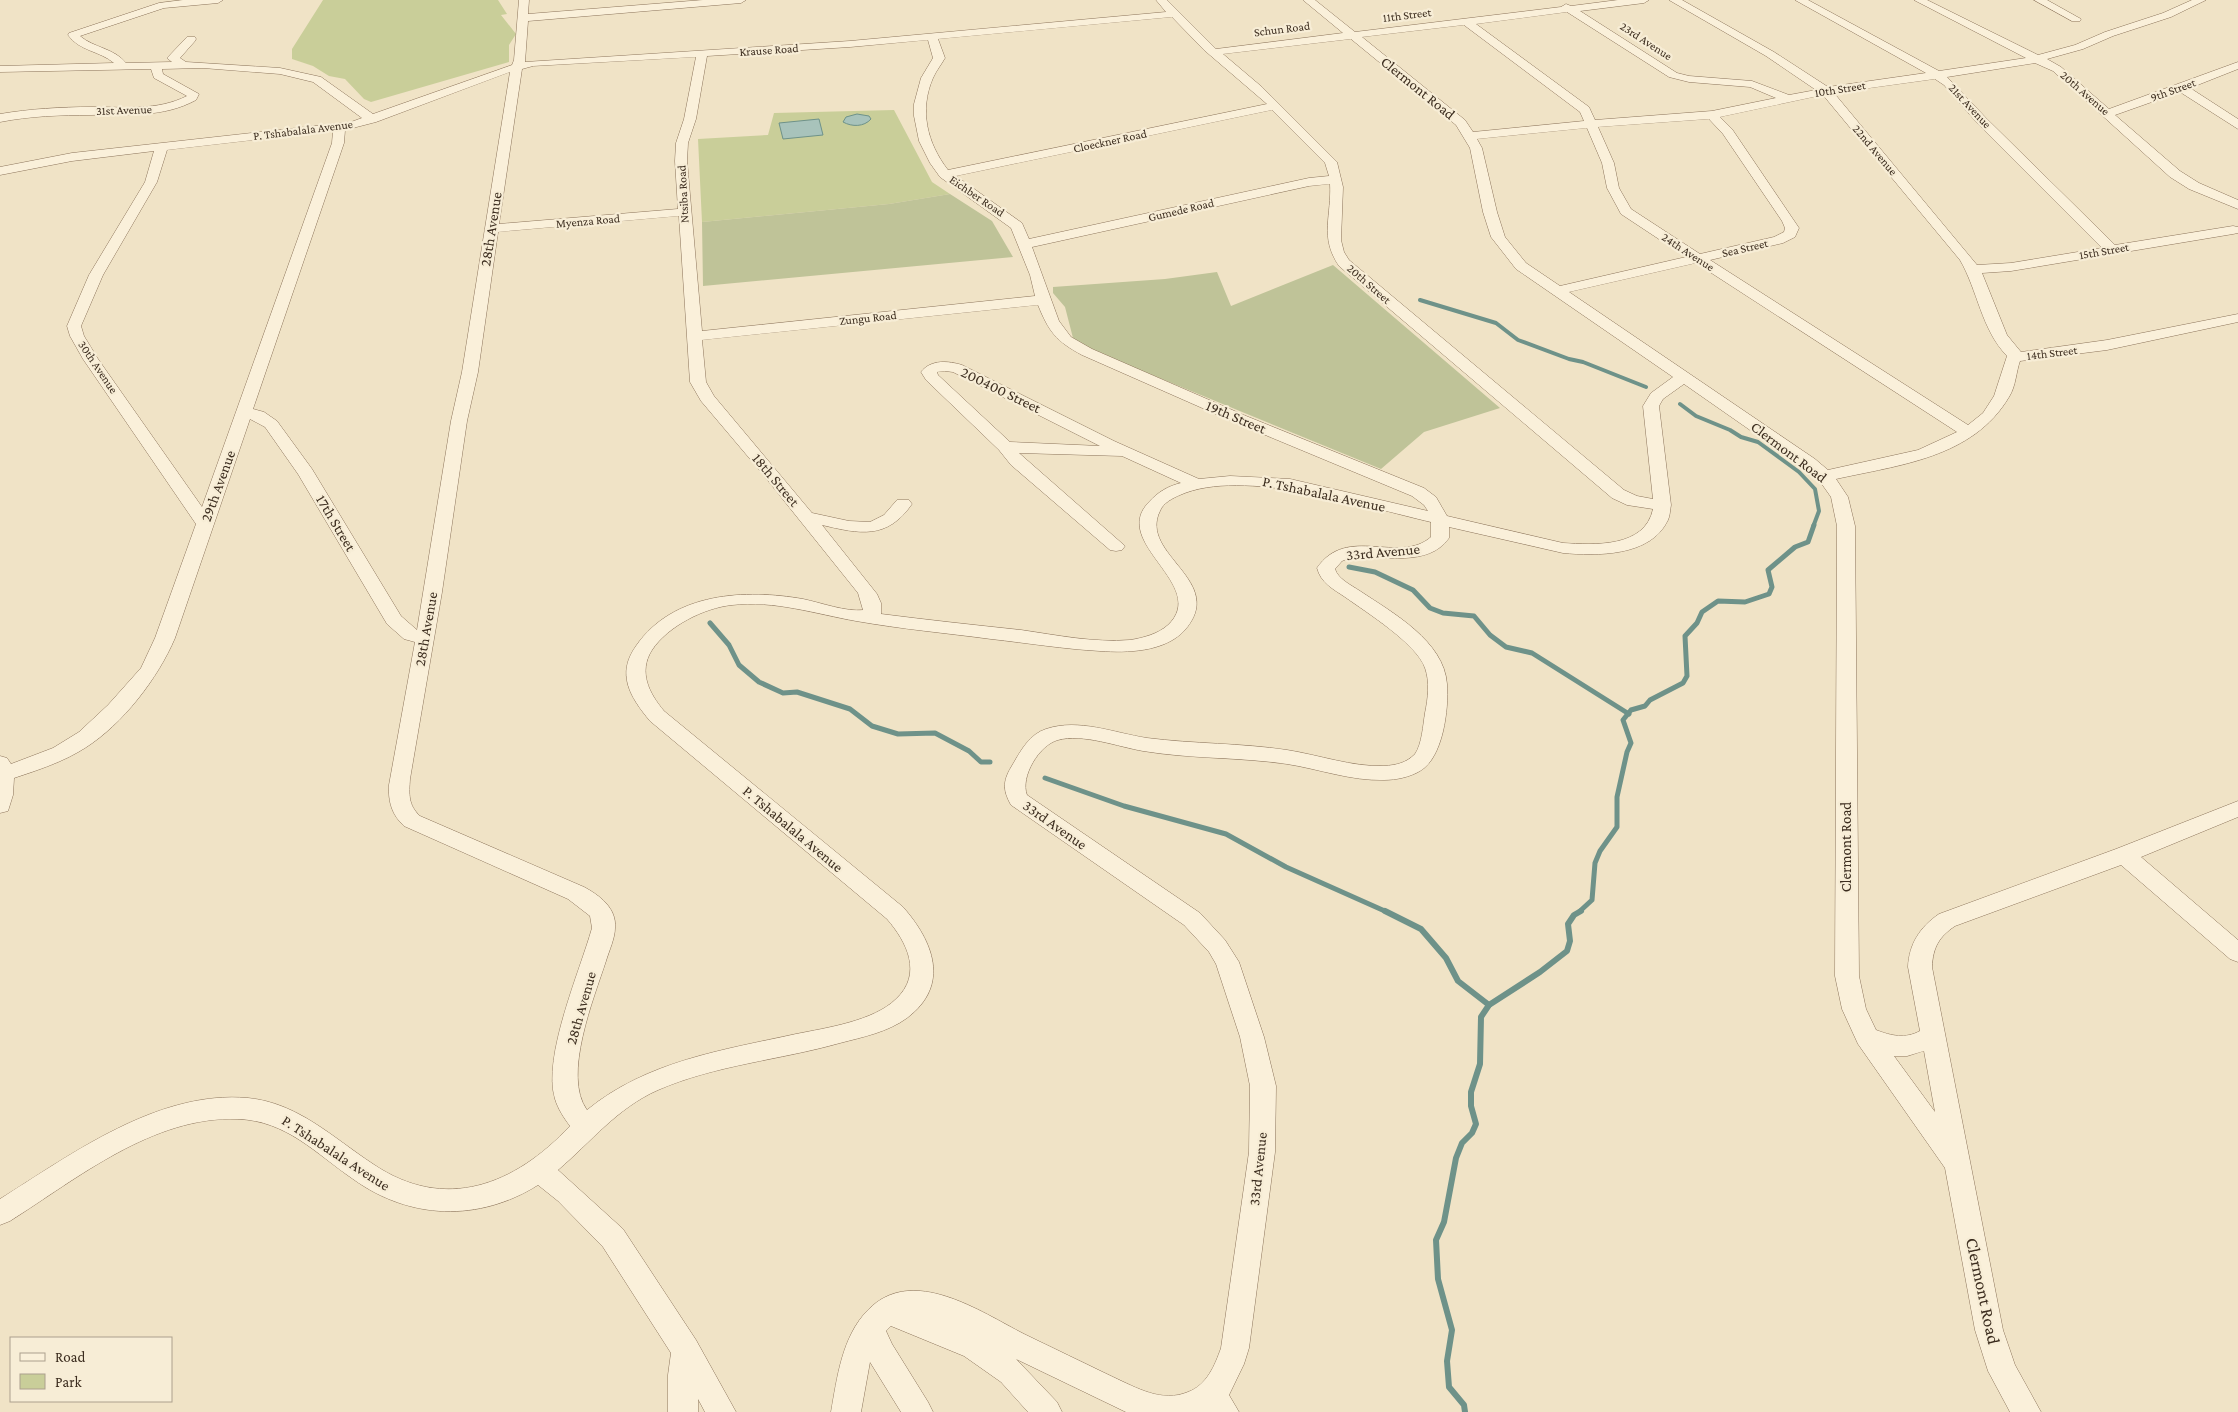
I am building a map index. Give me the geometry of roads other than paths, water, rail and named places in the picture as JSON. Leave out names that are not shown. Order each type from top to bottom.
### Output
[{"type":"street","points":[[119,66],[121,64],[113,56],[79,41],[73,35],[163,5],[218,0]]},
{"type":"street","points":[[524,9],[741,0]]},
{"type":"street","name":"20th Street","points":[[1161,0],[1208,48],[1258,89],[1325,154],[1335,169],[1335,249],[1344,263],[1618,494],[1633,500],[1662,505]]},
{"type":"street","name":"Clermont Road","points":[[1308,0],[1461,123],[1476,148],[1490,212],[1502,244],[1521,266],[1616,329],[1825,476],[1838,492],[1845,511],[1847,976],[1854,1008],[1867,1037],[1958,1165]]},
{"type":"street","name":"23rd Avenue","points":[[1556,0],[1673,75],[1689,79],[1752,84],[1786,98]]},
{"type":"street","name":"11th Street","points":[[1352,35],[1644,0]]},
{"type":"street","name":"22nd Avenue","points":[[1674,0],[1770,54],[1826,91],[1974,269],[1995,330],[2017,357]]},
{"type":"street","name":"21st Avenue","points":[[1800,0],[1936,74],[1948,83],[1982,121],[2112,250]]},
{"type":"street","name":"20th Avenue","points":[[1919,0],[2057,68],[2175,174],[2194,186],[2238,205]]},
{"type":"street","points":[[2039,0],[2076,18]]},
{"type":"street","name":"10th Street","points":[[1470,136],[1592,123],[1712,114],[1826,91],[2021,63],[2078,47],[2109,34],[2167,15],[2201,0]]},
{"type":"street","name":"28th Avenue","points":[[524,9],[520,60],[517,66],[398,800],[402,812],[424,827],[576,893],[592,902],[600,910],[604,928],[599,950],[576,1020],[564,1080],[567,1100],[586,1127]]},
{"type":"street","name":"Krause Road","points":[[372,119],[517,66],[545,62],[702,54],[932,37],[1175,14]]},
{"type":"street","name":"24th Avenue","points":[[1467,22],[1581,106],[1588,114],[1608,162],[1613,188],[1626,211],[1968,432]]},
{"type":"street","name":"Schun Road","points":[[1215,52],[1352,35]]},
{"type":"street","name":"Eichber Road","points":[[932,37],[939,58],[925,83],[918,120],[921,131],[932,156],[944,174],[1013,221],[1026,244],[1037,275],[1042,300]]},
{"type":"street","points":[[183,65],[174,58],[190,39]]},
{"type":"street","name":"Ntsiba Road","points":[[693,336],[681,161],[682,143],[690,119],[702,54]]},
{"type":"street","name":"P. Tshabalala Avenue","points":[[0,69],[183,65],[252,68],[317,79],[372,119]]},
{"type":"street","name":"9th Street","points":[[2107,112],[2120,110],[2238,65]]},
{"type":"street","name":"31st Avenue","points":[[0,118],[34,112],[149,110],[175,106],[192,98],[193,94],[188,90],[158,76],[156,66]]},
{"type":"street","points":[[2180,88],[2209,104],[2238,125]]},
{"type":"street","name":"Cloeckner Road","points":[[944,174],[1233,116],[1274,106]]},
{"type":"street","name":"Sea Street","points":[[1557,291],[1778,240],[1790,234],[1792,228],[1789,221],[1728,132],[1712,114]]},
{"type":"street","name":"P. Tshabalala Avenue","points":[[0,171],[72,157],[339,127],[372,119]]},
{"type":"street","name":"29th Avenue","points":[[2,768],[53,756],[79,742],[101,724],[148,672],[165,638],[204,522],[244,413],[338,143],[339,127]]},
{"type":"street","name":"30th Avenue","points":[[162,147],[151,182],[96,275],[74,326],[77,336],[91,359],[204,522]]},
{"type":"street","name":"Gumede Road","points":[[1026,244],[1310,182],[1336,180]]},
{"type":"street","name":"Myenza Road","points":[[492,229],[684,212]]},
{"type":"street","name":"15th Street","points":[[1974,269],[2011,267],[2233,230]]},
{"type":"street","name":"Zungu Road","points":[[693,336],[1042,300]]},
{"type":"street","name":"19th Street","points":[[1042,300],[1052,322],[1060,333],[1078,348],[1240,419],[1418,492],[1432,501],[1441,519]]},
{"type":"street","name":"14th Street","points":[[1825,476],[1914,456],[1955,440],[1968,432],[1981,422],[2002,398],[2012,359],[2017,357],[2106,345],[2193,329],[2238,318]]},
{"type":"street","name":"18th Street","points":[[693,336],[698,382],[707,398],[870,597],[873,608],[871,618]]},
{"type":"street","name":"200400 Street","points":[[1116,546],[1017,461],[1005,447],[931,378],[929,372],[932,369],[945,366],[957,368],[1196,484]]},
{"type":"street","points":[[1441,519],[1562,548],[1595,550],[1622,545],[1644,537],[1661,519],[1662,505],[1651,406],[1657,396],[1684,377]]},
{"type":"street","name":"17th Street","points":[[244,413],[258,415],[271,424],[306,473],[394,620],[411,634],[424,639]]},
{"type":"street","points":[[1005,447],[1128,452]]},
{"type":"street","name":"P. Tshabalala Avenue","points":[[0,1213],[101,1152],[147,1127],[179,1115],[231,1108],[256,1110],[290,1120],[374,1181],[400,1193],[421,1199],[448,1201],[473,1199],[495,1194],[539,1170],[614,1103],[646,1084],[681,1070],[850,1031],[886,1018],[905,1006],[917,988],[923,966],[920,947],[905,924],[887,906],[657,716],[643,697],[635,678],[639,654],[654,634],[689,613],[716,603],[734,599],[769,600],[871,618],[1111,646],[1130,646],[1167,635],[1182,621],[1190,605],[1184,588],[1151,538],[1148,520],[1155,505],[1164,496],[1174,491],[1196,484],[1230,480],[1274,482],[1441,519]]},
{"type":"street","points":[[806,517],[866,528],[891,519],[903,504]]},
{"type":"street","name":"33rd Avenue","points":[[879,1319],[908,1304],[922,1304],[953,1311],[1014,1343],[1155,1410],[1173,1411],[1218,1404],[1235,1348],[1262,1152],[1263,1086],[1260,1066],[1236,987],[1222,954],[1202,928],[1192,919],[1018,800],[1013,790],[1014,780],[1026,759],[1040,741],[1052,734],[1065,732],[1076,732],[1188,750],[1286,757],[1370,772],[1396,772],[1410,768],[1424,758],[1428,750],[1436,696],[1434,665],[1418,646],[1392,623],[1335,582],[1328,575],[1326,568],[1334,558],[1342,554],[1366,551],[1414,551],[1432,546],[1440,538],[1441,519]]},
{"type":"street","points":[[0,806],[3,797],[2,768]]},
{"type":"street","name":"Clermont Road","points":[[2026,1412],[2003,1371],[1989,1330],[1920,967],[1920,957],[1924,942],[1935,928],[1947,920],[2238,809]]},
{"type":"street","points":[[2124,854],[2238,953]]},
{"type":"street","points":[[1867,1037],[1890,1045],[1907,1047],[1918,1045],[1933,1036]]},
{"type":"street","points":[[539,1170],[567,1193],[613,1238],[686,1350],[721,1412]]},
{"type":"street","points":[[846,1412],[854,1369],[862,1344],[879,1319]]},
{"type":"street","points":[[879,1319],[880,1352],[918,1412]]},
{"type":"street","points":[[879,1319],[974,1346],[1010,1372],[1047,1412]]},
{"type":"street","points":[[683,1412],[683,1374],[686,1350]]},
{"type":"water","points":[[857,114],[869,116],[871,119],[865,124],[858,125],[850,125],[843,122],[846,117]]},
{"type":"water","points":[[819,119],[823,135],[783,139],[779,123]]},
{"type":"waterway","points":[[1420,300],[1496,323],[1518,340],[1569,359],[1583,362],[1646,387]]},
{"type":"waterway","points":[[1680,404],[1696,416],[1730,430],[1741,437],[1758,442],[1799,472],[1815,489],[1819,511],[1813,527]]},
{"type":"waterway","points":[[1628,713],[1631,710],[1645,706],[1650,700],[1683,683],[1687,676],[1685,636],[1697,623],[1702,612],[1718,601],[1745,602],[1769,594],[1772,587],[1768,570],[1795,547],[1808,542],[1814,525]]},
{"type":"waterway","points":[[1349,567],[1375,572],[1413,590],[1430,608],[1443,613],[1474,616],[1490,635],[1506,647],[1532,653],[1628,713]]},
{"type":"waterway","points":[[710,623],[729,645],[739,665],[759,682],[783,693],[797,692],[850,709],[872,726],[898,734],[935,733],[969,751],[981,762],[990,762]]},
{"type":"waterway","points":[[1579,912],[1592,900],[1595,863],[1600,851],[1617,827],[1617,797],[1627,752],[1631,743],[1623,720],[1628,713]]},
{"type":"waterway","points":[[1045,778],[1124,806],[1226,834],[1286,867],[1387,912]]},
{"type":"waterway","points":[[1489,1005],[1540,972],[1567,951],[1570,941],[1568,924],[1574,915],[1581,911]]},
{"type":"waterway","points":[[1387,912],[1421,929],[1446,958],[1458,981],[1489,1005]]},
{"type":"waterway","points":[[1465,1412],[1464,1405],[1449,1387],[1447,1361],[1452,1330],[1438,1279],[1436,1240],[1444,1222],[1456,1158],[1462,1143],[1472,1133],[1476,1124],[1471,1106],[1471,1092],[1480,1064],[1481,1017],[1489,1005]]}]
